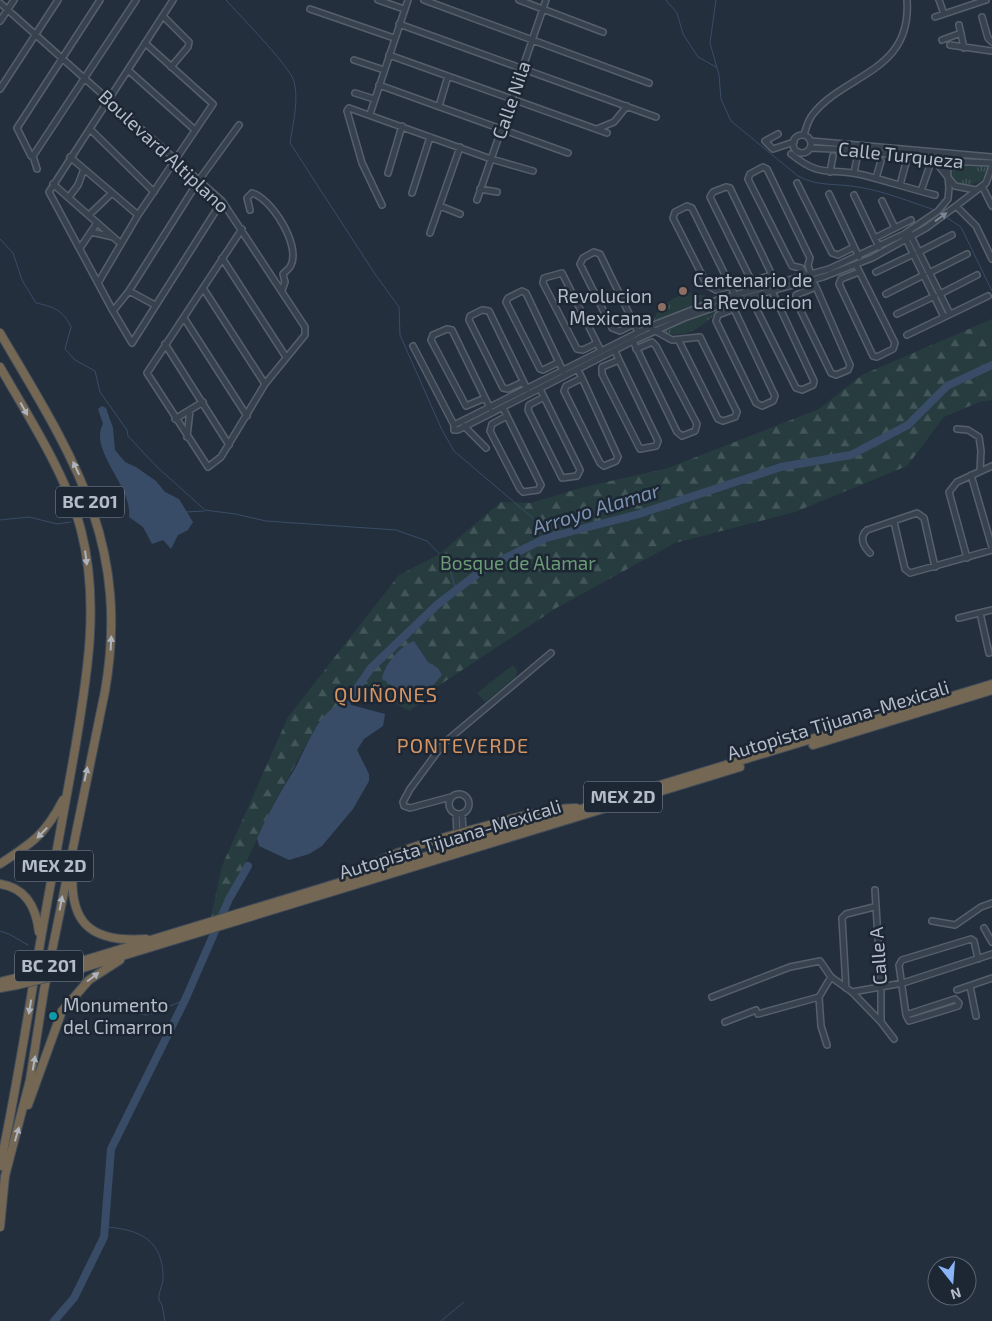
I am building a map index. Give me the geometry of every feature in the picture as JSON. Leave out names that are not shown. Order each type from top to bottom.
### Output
[{"type":"highway","name":"BC 201","points":[[0,333],[66,448],[82,481],[95,515],[106,559],[112,620],[109,669],[77,822],[23,1111]]},
{"type":"highway","name":"BC 201","points":[[0,367],[73,505],[86,556],[91,620],[89,656],[67,791]]},
{"type":"highway","name":"Autopista Tijuana-Mexicali","points":[[255,912],[343,882],[992,684]]},
{"type":"highway","name":"Autopista Tijuana-Mexicali","points":[[148,949],[166,938],[992,690]]},
{"type":"highway","points":[[0,864],[30,844],[47,828],[67,791]]},
{"type":"highway","name":"MEX 2D","points":[[0,1166],[16,1093],[40,941],[67,791]]},
{"type":"highway","points":[[343,882],[372,863],[390,855],[460,833],[531,814],[586,808]]},
{"type":"highway","points":[[77,822],[72,891],[76,910],[82,920],[98,933],[113,938],[166,938]]},
{"type":"highway","name":"MEX 2D","points":[[0,884],[18,890],[29,900],[36,915],[40,941]]},
{"type":"highway","name":"MEX 2D","points":[[0,982],[16,981],[63,971],[166,938]]},
{"type":"highway","points":[[63,971],[148,949]]},
{"type":"highway","name":"MEX 2D","points":[[0,1227],[6,1169],[23,1111],[32,1098],[55,1026],[69,1001],[88,980],[104,969],[148,949]]},
{"type":"highway","points":[[0,988],[16,981]]},
{"type":"street","points":[[0,21],[14,0]]},
{"type":"street","points":[[0,89],[58,0]]},
{"type":"street","points":[[37,169],[33,156],[31,156],[17,129],[100,0]]},
{"type":"street","points":[[33,156],[136,0]]},
{"type":"street","points":[[173,0],[70,157],[53,184],[50,195],[132,342],[222,201]]},
{"type":"street","points":[[378,0],[404,9]]},
{"type":"street","points":[[370,114],[408,0]]},
{"type":"street","points":[[424,0],[649,83]]},
{"type":"street","points":[[519,0],[603,32]]},
{"type":"street","name":"Calle Nila","points":[[477,200],[546,0]]},
{"type":"street","points":[[804,135],[809,120],[820,106],[880,65],[891,54],[906,19],[907,0]]},
{"type":"street","points":[[939,0],[944,14]]},
{"type":"street","points":[[935,17],[986,0]]},
{"type":"street","name":"Boulevard Altiplano","points":[[0,2],[222,201],[282,290],[306,331],[266,384],[221,457],[208,467],[187,438]]},
{"type":"street","points":[[310,9],[394,38]]},
{"type":"street","points":[[163,16],[189,42],[188,47],[171,67]]},
{"type":"street","points":[[982,17],[988,38],[992,42]]},
{"type":"street","points":[[984,26],[992,23]]},
{"type":"street","points":[[399,24],[656,117]]},
{"type":"street","points":[[959,26],[964,48]]},
{"type":"street","points":[[942,40],[961,33]]},
{"type":"street","points":[[98,283],[120,243],[212,105],[145,43]]},
{"type":"street","points":[[950,46],[992,52]]},
{"type":"street","points":[[389,55],[607,133]]},
{"type":"street","points":[[354,60],[384,70]]},
{"type":"street","points":[[128,70],[195,130]]},
{"type":"street","points":[[439,106],[448,76]]},
{"type":"street","points":[[379,85],[568,153]]},
{"type":"street","points":[[355,93],[374,100]]},
{"type":"street","points":[[596,130],[614,122],[627,106]]},
{"type":"street","points":[[382,205],[362,163],[352,134],[347,111],[349,108],[491,159],[533,171]]},
{"type":"street","points":[[113,311],[129,292],[199,180],[239,126]]},
{"type":"street","points":[[388,173],[402,126]]},
{"type":"street","points":[[90,129],[154,192]]},
{"type":"street","points":[[778,134],[765,141],[773,149],[794,142]]},
{"type":"street","points":[[804,135],[811,141],[810,148],[805,152],[800,152],[794,148],[794,142],[797,137],[804,135]]},
{"type":"street","points":[[412,193],[430,137]]},
{"type":"street","name":"Calle Turqueza","points":[[811,141],[855,143],[946,154],[992,157]]},
{"type":"street","points":[[430,233],[460,147]]},
{"type":"street","name":"Calle Turqueza","points":[[810,148],[908,155],[934,160],[992,165]]},
{"type":"street","points":[[791,154],[813,169],[854,173],[935,195]]},
{"type":"street","points":[[413,346],[456,430],[615,351],[652,329],[735,295],[856,265],[908,235],[946,201],[949,192],[945,161],[946,154]]},
{"type":"street","points":[[900,185],[908,155]]},
{"type":"street","points":[[830,172],[833,156]]},
{"type":"street","points":[[70,157],[138,215]]},
{"type":"street","points":[[854,173],[857,158]]},
{"type":"street","points":[[876,178],[881,160]]},
{"type":"street","points":[[934,160],[943,169],[948,180],[961,189],[976,190]]},
{"type":"street","points":[[454,425],[638,332],[730,302],[772,291],[926,228],[982,186],[990,178],[992,165]]},
{"type":"street","points":[[810,277],[808,265],[810,258],[767,169],[762,167],[750,174],[748,179],[792,266],[801,268],[816,287],[850,365],[848,370],[836,375],[831,373],[796,301],[796,295],[816,287]]},
{"type":"street","points":[[922,191],[929,168]]},
{"type":"street","points":[[69,197],[78,185],[84,169]]},
{"type":"street","points":[[797,183],[832,253],[838,255],[854,247]]},
{"type":"street","points":[[53,184],[120,243]]},
{"type":"street","points":[[772,276],[755,280],[750,278],[710,197],[713,192],[726,186],[730,188],[772,276],[776,285]]},
{"type":"street","points":[[982,186],[992,206]]},
{"type":"street","points":[[480,189],[497,192]]},
{"type":"street","points":[[89,215],[112,193]]},
{"type":"street","points":[[250,210],[247,198],[252,193],[271,205],[285,230],[293,255],[291,266],[283,274],[285,282],[282,290]]},
{"type":"street","points":[[829,194],[859,257]]},
{"type":"street","points":[[854,195],[880,247]]},
{"type":"street","points":[[882,201],[895,228]]},
{"type":"street","points":[[440,206],[460,214]]},
{"type":"street","points":[[731,286],[716,290],[707,285],[673,218],[675,212],[687,206],[692,208],[731,286],[735,295]]},
{"type":"street","points":[[956,206],[976,226],[992,259]]},
{"type":"street","points":[[875,238],[911,220]]},
{"type":"street","points":[[922,222],[926,228]]},
{"type":"street","points":[[80,248],[97,223]]},
{"type":"street","points":[[187,438],[147,373],[242,229]]},
{"type":"street","points":[[91,232],[114,237]]},
{"type":"street","points":[[908,235],[947,316]]},
{"type":"street","points":[[876,272],[952,235]]},
{"type":"street","points":[[634,324],[620,331],[612,328],[580,264],[583,258],[594,252],[600,254],[638,332]]},
{"type":"street","points":[[886,294],[966,254]]},
{"type":"street","points":[[222,258],[286,357]]},
{"type":"street","points":[[856,265],[895,344],[893,349],[877,357],[873,356],[839,284],[841,279],[859,272]]},
{"type":"street","points":[[597,343],[583,350],[577,349],[543,283],[544,278],[562,272],[601,351]]},
{"type":"street","points":[[897,314],[977,275]]},
{"type":"street","points":[[203,288],[266,384]]},
{"type":"street","points":[[559,362],[540,370],[506,302],[508,298],[522,291],[526,293],[566,376]]},
{"type":"street","points":[[772,291],[814,380],[814,385],[802,390],[796,388],[756,308],[757,304],[775,299]]},
{"type":"street","points":[[129,292],[155,305]]},
{"type":"street","points":[[907,335],[988,296]]},
{"type":"street","points":[[730,302],[734,309],[775,396],[773,402],[762,406],[756,403],[716,321],[718,315],[734,309]]},
{"type":"street","points":[[523,382],[508,389],[503,388],[469,320],[470,316],[482,310],[488,311],[527,389]]},
{"type":"street","points":[[184,318],[246,416]]},
{"type":"street","points":[[485,398],[466,406],[431,340],[433,335],[447,329],[452,330],[490,408]]},
{"type":"street","points":[[652,329],[663,337],[679,340],[694,336],[702,339],[737,412],[735,417],[723,421],[718,419],[679,340]]},
{"type":"street","points":[[632,341],[677,432],[682,436],[695,431],[697,424],[656,346],[652,342],[636,349]]},
{"type":"street","points":[[165,344],[229,445]]},
{"type":"street","points":[[615,351],[658,441],[656,446],[640,449],[602,374],[602,367],[619,360]]},
{"type":"street","points":[[578,370],[582,378],[618,457],[616,461],[604,466],[600,463],[564,391],[566,386],[582,378]]},
{"type":"street","points":[[540,389],[544,397],[580,470],[577,476],[564,480],[560,476],[528,410],[529,405],[544,397]]},
{"type":"street","points":[[175,419],[202,402]]},
{"type":"street","points":[[503,408],[507,416],[541,486],[538,490],[523,492],[520,489],[490,431],[492,424],[507,416]]},
{"type":"street","points":[[187,438],[190,410]]},
{"type":"street","points":[[464,426],[486,448]]},
{"type":"street","points":[[957,429],[974,433],[980,444],[980,470]]},
{"type":"street","points":[[967,558],[949,492],[957,482],[992,466]]},
{"type":"street","points":[[894,522],[907,572],[913,573],[967,558],[992,548],[971,474]]},
{"type":"street","points":[[870,553],[863,544],[864,532],[917,513],[924,518],[936,566]]},
{"type":"street","points":[[959,618],[992,610]]},
{"type":"street","points":[[980,613],[989,653]]},
{"type":"street","points":[[459,814],[469,807],[468,798],[459,793],[410,808],[404,806],[403,802],[436,752],[463,726],[551,653]]},
{"type":"street","points":[[449,807],[451,797]]},
{"type":"street","points":[[435,800],[459,814]]},
{"type":"street","points":[[459,814],[460,833]]},
{"type":"street","name":"Calle A","points":[[875,890],[874,907],[881,987],[881,1022]]},
{"type":"street","points":[[932,921],[955,925],[981,907],[992,903]]},
{"type":"street","points":[[846,988],[842,918],[846,914],[874,907]]},
{"type":"street","points":[[984,928],[992,942]]},
{"type":"street","points":[[906,1015],[958,1000],[958,1006],[912,1022],[906,1015],[900,962],[972,940],[978,958]]},
{"type":"street","points":[[852,992],[903,983],[992,954]]},
{"type":"street","points":[[712,997],[790,967],[817,960],[822,963],[832,978],[852,992],[881,1022],[894,1039]]},
{"type":"street","points":[[827,1045],[821,1026],[819,997],[832,978]]},
{"type":"street","points":[[957,990],[992,978]]},
{"type":"street","points":[[970,986],[976,1016]]},
{"type":"street","points":[[725,1022],[819,997]]},
{"type":"green space","points":[[948,163],[989,165],[981,181],[967,186],[959,184],[953,179],[949,172]]},
{"type":"green space","points":[[691,293],[711,297],[717,310],[716,313],[691,332],[669,334],[660,332],[654,320],[656,314],[668,302],[679,296]]},
{"type":"green space","name":"Bosque de Alamar","points":[[992,319],[992,400],[979,402],[944,417],[907,466],[795,512],[675,543],[558,607],[438,686],[410,711],[375,694],[339,704],[314,730],[270,811],[222,914],[211,917],[222,866],[288,717],[399,575],[438,555],[501,502],[531,503],[580,488],[668,468],[819,409],[862,375]],"holes":[[[414,641],[428,662],[438,668],[441,675],[423,694],[407,699],[400,695],[384,670],[395,657]]]},
{"type":"green space","points":[[513,665],[517,670],[516,677],[485,702],[477,693]]},
{"type":"water","points":[[102,406],[106,408],[113,428],[115,450],[125,462],[156,481],[165,492],[179,499],[193,522],[188,530],[178,535],[171,549],[163,540],[152,544],[143,527],[129,517],[125,493],[101,445],[100,434],[103,424],[98,409]]},
{"type":"water","points":[[414,641],[428,662],[438,668],[442,675],[423,694],[407,699],[382,679],[393,657],[403,647]]},
{"type":"water","points":[[344,703],[385,714],[383,726],[364,739],[357,750],[369,774],[369,781],[353,809],[322,846],[309,854],[289,860],[259,846],[257,838],[314,731],[327,713]]},
{"type":"waterway","points":[[226,0],[274,52],[290,73],[294,81],[296,104],[290,143],[375,274],[399,307],[400,335],[442,430],[454,451],[554,536]]},
{"type":"waterway","points":[[666,0],[677,13],[683,34],[698,57],[716,67]]},
{"type":"waterway","points":[[716,0],[710,43],[719,75],[721,99],[731,121],[798,176],[813,182],[868,189],[935,210]]},
{"type":"waterway","points":[[946,217],[961,227],[992,291]]},
{"type":"waterway","points":[[0,239],[13,253],[22,280],[36,303],[57,310],[68,321],[71,327],[65,349],[75,360],[95,371],[100,392],[127,430],[128,436],[156,466],[205,510],[266,521],[396,530],[427,541],[448,563],[456,590]]},
{"type":"waterway","name":"Arroyo Alamar","points":[[341,711],[371,668],[438,604],[485,568],[546,538],[639,514],[781,467],[851,455],[908,425],[947,386],[992,365]]},
{"type":"waterway","points":[[186,512],[204,511]]},
{"type":"waterway","points":[[0,520],[29,517],[57,524],[71,522]]},
{"type":"waterway","name":"Arroyo Alamar","points":[[54,1321],[74,1298],[104,1237],[111,1149],[185,1000],[229,899],[248,866]]},
{"type":"waterway","points":[[0,931],[28,945]]},
{"type":"waterway","points":[[119,999],[140,1014],[147,1015],[185,1000]]},
{"type":"waterway","points":[[105,1227],[118,1228],[139,1234],[155,1247],[162,1267],[163,1280],[159,1300],[162,1305],[165,1321]]},
{"type":"waterway","points":[[441,1321],[464,1302]]},
{"type":"place","name":"Centenario de La Revolucion","points":[[683,291]]},
{"type":"place","name":"Revolucion Mexicana","points":[[662,307]]},
{"type":"place","name":"Monumento del Cimarron","points":[[53,1016]]},
{"type":"district","name":"QUIÑONES","points":[[386,695]]},
{"type":"district","name":"PONTEVERDE","points":[[463,746]]}]
